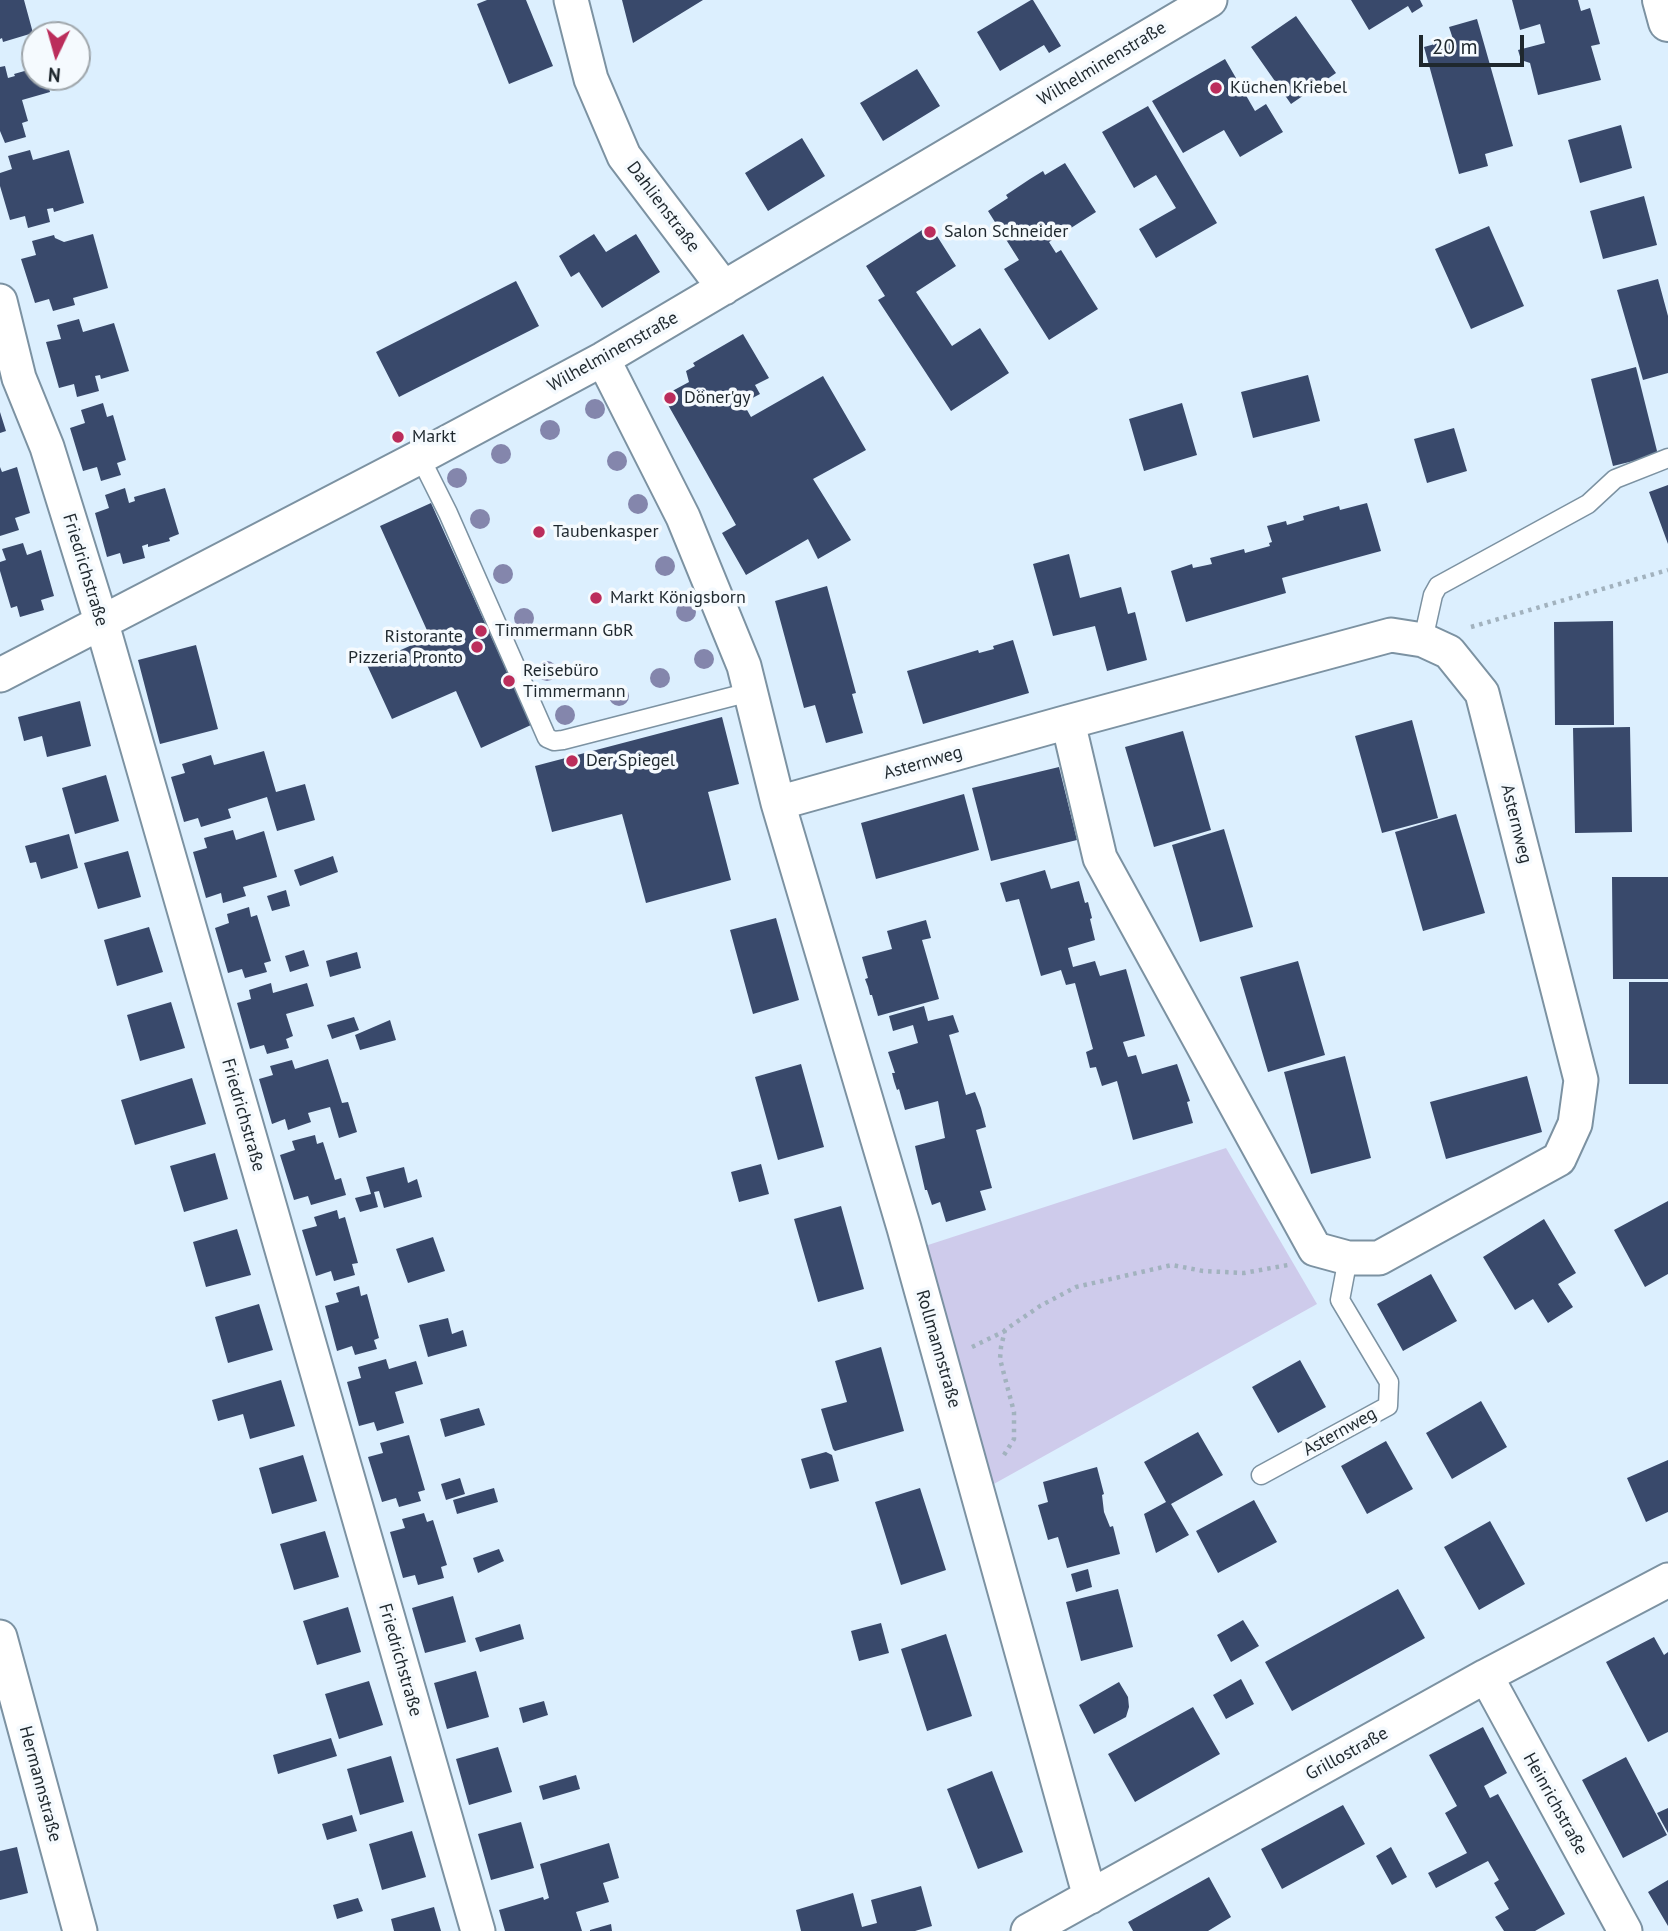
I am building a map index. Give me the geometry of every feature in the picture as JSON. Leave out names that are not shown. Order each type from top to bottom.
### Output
[{"type":"main road","points":[[1662,0],[1668,22]]},
{"type":"street","name":"Dahlienstraße","points":[[571,0],[591,79],[624,156],[724,288]]},
{"type":"street","name":"Wilhelminenstraße","points":[[0,675],[102,624],[603,359],[1210,0]]},
{"type":"street","name":"Friedrichstraße","points":[[0,301],[19,378],[47,447],[102,624],[478,1931]]},
{"type":"street","points":[[603,359],[683,517],[744,666],[778,803]]},
{"type":"street","name":"Asternweg","points":[[778,803],[1391,635],[1436,646],[1482,693],[1581,1080],[1574,1124],[1559,1159],[1379,1258],[1348,1258],[1315,1249]]},
{"type":"street","points":[[1068,722],[1100,858],[1315,1249]]},
{"type":"street","name":"Rollmannstraße","points":[[778,803],[904,1228],[1090,1897]]},
{"type":"street","name":"Grillostraße","points":[[1028,1931],[1486,1676],[1668,1580]]},
{"type":"street","name":"Hermannstraße","points":[[3,1657],[80,1931]]},
{"type":"street","name":"Heinrichstraße","points":[[1486,1676],[1625,1931]]},
{"type":"lane","points":[[419,457],[448,513],[547,738],[563,740],[750,692]]},
{"type":"lane","points":[[1436,646],[1433,595],[1438,586],[1588,504],[1615,479],[1668,458]]},
{"type":"lane","name":"Asternweg","points":[[1261,1475],[1388,1406],[1389,1382],[1340,1300],[1348,1258]]},
{"type":"path","points":[[1436,646],[1459,631],[1668,570]]},
{"type":"path","points":[[960,1351],[982,1344],[1076,1287],[1172,1265],[1203,1271],[1244,1273],[1289,1265],[1315,1249]]},
{"type":"path","points":[[1005,1330],[1000,1359],[1014,1412],[1014,1438],[1008,1448]]},
{"type":"shaded area","points":[[1226,1148],[1317,1304],[992,1485],[925,1246]]},
{"type":"building","points":[[0,0],[24,0],[30,21],[21,21],[21,37],[3,42],[2,38],[0,39]]},
{"type":"building","points":[[487,0],[526,0],[553,66],[509,84],[477,4]]},
{"type":"building","points":[[622,0],[703,0],[633,43]]},
{"type":"building","points":[[1031,0],[1061,46],[1049,53],[1044,45],[1000,71],[977,32]]},
{"type":"building","points":[[1351,0],[1420,0],[1423,6],[1412,13],[1408,6],[1369,30]]},
{"type":"building","points":[[1512,0],[1578,0],[1581,11],[1590,8],[1600,44],[1591,46],[1601,80],[1538,95],[1530,63],[1521,60],[1518,50],[1545,43],[1540,24],[1520,30]]},
{"type":"building","points":[[1296,16],[1336,73],[1291,104],[1251,47]]},
{"type":"building","points":[[1477,19],[1513,146],[1485,154],[1488,166],[1459,174],[1424,47],[1453,39],[1449,27]]},
{"type":"building","points":[[1225,59],[1255,111],[1266,104],[1283,132],[1240,157],[1224,130],[1183,153],[1152,101]]},
{"type":"building","points":[[5,66],[8,78],[21,72],[21,91],[50,92],[22,100],[28,121],[22,123],[26,137],[5,143],[0,131],[0,67]]},
{"type":"building","points":[[917,69],[940,106],[883,141],[860,103]]},
{"type":"building","points":[[1148,106],[1217,223],[1156,258],[1139,229],[1176,208],[1156,175],[1134,188],[1102,132]]},
{"type":"building","points":[[1621,125],[1632,168],[1580,183],[1568,140]]},
{"type":"building","points":[[802,138],[825,176],[768,211],[745,173]]},
{"type":"building","points":[[30,150],[33,160],[69,150],[84,203],[54,212],[53,208],[47,209],[50,222],[28,228],[25,216],[10,220],[0,186],[0,173],[12,169],[8,156]]},
{"type":"building","points":[[1065,163],[1096,212],[1049,242],[1056,253],[1061,250],[1098,309],[1049,340],[1004,269],[1019,260],[988,211],[1030,179],[1043,171],[1045,175]]},
{"type":"building","points":[[1644,196],[1657,245],[1603,259],[1590,211]]},
{"type":"building","points":[[930,225],[956,266],[916,292],[952,346],[980,328],[1009,373],[951,411],[878,300],[885,296],[866,266]]},
{"type":"building","points":[[1489,226],[1524,306],[1471,329],[1435,249]]},
{"type":"building","points":[[93,234],[108,288],[73,298],[75,305],[53,311],[49,299],[35,303],[21,259],[36,255],[32,241],[54,235],[64,242]]},
{"type":"building","points":[[594,234],[606,252],[636,234],[660,272],[602,308],[579,272],[571,277],[559,256]]},
{"type":"building","points":[[1658,279],[1668,316],[1668,373],[1643,380],[1617,290]]},
{"type":"building","points":[[516,281],[539,326],[399,397],[376,352]]},
{"type":"building","points":[[79,319],[83,332],[114,323],[129,371],[101,379],[100,375],[95,376],[99,391],[77,397],[74,384],[59,388],[46,342],[61,339],[57,325]]},
{"type":"building","points":[[743,334],[769,378],[755,385],[760,394],[743,403],[751,417],[823,376],[866,450],[813,479],[851,540],[818,559],[808,539],[746,575],[722,533],[736,525],[663,396],[689,382],[686,371],[695,366],[693,363]]},
{"type":"building","points":[[1636,367],[1658,455],[1613,466],[1591,379]]},
{"type":"building","points":[[1308,375],[1320,421],[1253,438],[1241,392]]},
{"type":"building","points":[[103,403],[107,417],[113,415],[126,460],[117,463],[121,475],[101,481],[97,467],[83,471],[70,428],[85,423],[81,410]]},
{"type":"building","points":[[1182,403],[1197,455],[1144,471],[1129,419]]},
{"type":"building","points":[[0,412],[6,431],[0,433]]},
{"type":"building","points":[[1454,428],[1467,471],[1427,483],[1414,439]]},
{"type":"building","points":[[0,467],[2,472],[17,467],[30,513],[15,518],[19,530],[0,536]]},
{"type":"building","points":[[1668,485],[1668,544],[1649,492]]},
{"type":"building","points":[[125,488],[129,503],[135,501],[134,497],[165,488],[179,534],[169,538],[170,541],[142,546],[145,558],[123,564],[120,553],[107,557],[95,513],[109,508],[105,495]]},
{"type":"building","points":[[431,503],[531,725],[481,748],[456,691],[392,719],[367,665],[430,637],[380,526]]},
{"type":"building","points":[[1367,503],[1381,551],[1282,578],[1286,593],[1186,622],[1171,571],[1192,564],[1193,568],[1212,564],[1210,558],[1244,549],[1245,553],[1270,546],[1269,543],[1272,542],[1267,526],[1286,521],[1287,525],[1304,520],[1303,516],[1339,506],[1340,510]]},
{"type":"building","points":[[23,543],[27,555],[41,550],[54,596],[41,600],[44,610],[20,617],[17,606],[11,608],[0,562],[6,560],[2,549]]},
{"type":"building","points":[[1069,554],[1080,598],[1121,587],[1128,614],[1135,612],[1147,660],[1107,671],[1095,626],[1053,636],[1033,564]]},
{"type":"building","points":[[827,586],[856,693],[852,694],[863,733],[826,743],[815,705],[804,708],[775,601]]},
{"type":"building","points":[[1613,621],[1614,725],[1555,725],[1554,622]]},
{"type":"building","points":[[1013,640],[1029,693],[923,724],[907,671],[978,650],[979,653],[994,649],[993,646]]},
{"type":"building","points":[[196,645],[218,729],[160,744],[138,660]]},
{"type":"building","points":[[80,701],[91,746],[47,757],[42,736],[24,741],[18,717]]},
{"type":"building","points":[[722,717],[739,784],[708,792],[731,880],[646,903],[622,814],[552,832],[535,766]]},
{"type":"building","points":[[1412,720],[1438,818],[1382,833],[1355,736]]},
{"type":"building","points":[[1630,727],[1632,832],[1575,833],[1573,728]]},
{"type":"building","points":[[1183,731],[1211,830],[1154,847],[1125,747]]},
{"type":"building","points":[[264,751],[276,792],[305,784],[315,820],[277,831],[267,797],[228,809],[231,818],[201,827],[198,818],[184,822],[171,777],[185,773],[182,764],[211,755],[214,765]]},
{"type":"building","points":[[1059,767],[1077,840],[991,861],[972,788]]},
{"type":"building","points":[[106,775],[119,821],[75,834],[62,788]]},
{"type":"building","points":[[964,794],[979,850],[876,879],[861,823]]},
{"type":"building","points":[[1456,814],[1485,913],[1423,931],[1395,832]]},
{"type":"building","points":[[1224,829],[1253,927],[1200,942],[1172,845]]},
{"type":"building","points":[[233,830],[236,840],[264,831],[277,877],[243,887],[246,896],[223,903],[221,893],[206,898],[193,852],[207,848],[204,838]]},
{"type":"building","points":[[69,834],[78,868],[41,879],[36,862],[30,863],[25,846]]},
{"type":"building","points":[[128,851],[141,897],[98,909],[84,863]]},
{"type":"building","points":[[333,856],[338,872],[300,886],[294,870]]},
{"type":"building","points":[[1045,870],[1051,889],[1079,881],[1085,903],[1088,902],[1095,940],[1068,948],[1073,967],[1095,961],[1100,976],[1126,969],[1145,1036],[1123,1042],[1128,1057],[1136,1055],[1142,1074],[1177,1064],[1190,1101],[1187,1102],[1193,1123],[1133,1140],[1117,1081],[1102,1086],[1096,1067],[1090,1068],[1086,1052],[1093,1049],[1075,983],[1066,985],[1061,970],[1041,976],[1019,899],[1006,902],[1000,883]]},
{"type":"building","points":[[1612,877],[1668,877],[1668,979],[1613,979]]},
{"type":"building","points":[[286,890],[290,906],[272,911],[267,896]]},
{"type":"building","points":[[249,907],[251,917],[257,915],[271,961],[264,963],[267,972],[245,978],[242,969],[228,973],[215,928],[229,923],[227,914]]},
{"type":"building","points":[[776,918],[799,1000],[753,1014],[730,930]]},
{"type":"building","points":[[926,920],[931,938],[922,940],[939,999],[878,1016],[865,979],[868,978],[862,957],[892,949],[887,931]]},
{"type":"building","points":[[149,927],[163,972],[117,986],[104,940]]},
{"type":"building","points":[[304,950],[309,966],[290,972],[285,956]]},
{"type":"building","points":[[357,952],[361,968],[330,977],[326,961]]},
{"type":"building","points":[[1298,961],[1325,1055],[1268,1072],[1240,977]]},
{"type":"building","points":[[1629,982],[1668,982],[1668,1084],[1629,1084]]},
{"type":"building","points":[[271,983],[273,993],[307,983],[314,1006],[286,1014],[293,1036],[286,1039],[289,1048],[267,1054],[264,1045],[250,1049],[237,1003],[251,999],[249,990]]},
{"type":"building","points":[[171,1002],[185,1048],[140,1061],[127,1015]]},
{"type":"building","points":[[924,1006],[928,1021],[953,1015],[959,1032],[949,1035],[966,1095],[975,1092],[986,1127],[976,1130],[992,1188],[980,1191],[986,1210],[946,1222],[940,1202],[932,1205],[925,1190],[915,1146],[945,1138],[938,1101],[905,1110],[894,1081],[892,1073],[895,1073],[888,1052],[918,1043],[913,1025],[893,1031],[889,1016]]},
{"type":"building","points":[[354,1017],[359,1030],[332,1039],[327,1025]]},
{"type":"building","points":[[390,1020],[396,1040],[360,1050],[355,1035]]},
{"type":"building","points":[[1345,1056],[1371,1158],[1311,1174],[1284,1072]]},
{"type":"building","points":[[328,1059],[342,1103],[348,1102],[357,1132],[339,1138],[330,1107],[308,1113],[311,1122],[288,1130],[285,1119],[272,1124],[259,1079],[273,1075],[270,1066],[292,1060],[295,1069]]},
{"type":"building","points":[[801,1064],[824,1147],[778,1160],[755,1077]]},
{"type":"building","points":[[1527,1076],[1542,1132],[1446,1159],[1430,1102]]},
{"type":"building","points":[[192,1078],[206,1124],[135,1145],[121,1100]]},
{"type":"building","points":[[315,1135],[317,1144],[323,1142],[335,1180],[341,1178],[346,1195],[311,1205],[308,1196],[294,1200],[280,1155],[295,1150],[292,1141]]},
{"type":"building","points":[[215,1153],[228,1199],[184,1212],[170,1166]]},
{"type":"building","points":[[761,1164],[769,1194],[739,1202],[731,1172]]},
{"type":"building","points":[[404,1167],[408,1183],[417,1179],[422,1197],[384,1208],[379,1191],[374,1192],[378,1207],[360,1212],[355,1198],[371,1194],[366,1177]]},
{"type":"building","points":[[1668,1201],[1668,1274],[1645,1287],[1614,1230]]},
{"type":"building","points":[[841,1206],[864,1289],[818,1302],[794,1219]]},
{"type":"building","points":[[337,1210],[339,1219],[345,1217],[358,1263],[352,1264],[355,1275],[334,1281],[331,1271],[316,1276],[302,1230],[317,1226],[314,1217]]},
{"type":"building","points":[[1544,1219],[1576,1273],[1558,1284],[1573,1307],[1548,1323],[1533,1299],[1515,1310],[1483,1257]]},
{"type":"building","points":[[237,1229],[251,1275],[206,1287],[193,1242]]},
{"type":"building","points":[[433,1237],[445,1271],[408,1283],[396,1249]]},
{"type":"building","points":[[1431,1274],[1457,1321],[1403,1351],[1377,1304]]},
{"type":"building","points":[[359,1286],[361,1296],[367,1294],[379,1338],[374,1340],[377,1349],[355,1355],[352,1346],[337,1351],[325,1306],[339,1302],[336,1293]]},
{"type":"building","points":[[259,1304],[273,1350],[228,1363],[215,1317]]},
{"type":"building","points":[[448,1318],[452,1334],[463,1330],[467,1346],[428,1357],[419,1325]]},
{"type":"building","points":[[881,1347],[904,1431],[835,1451],[821,1409],[847,1402],[835,1361]]},
{"type":"building","points":[[386,1359],[389,1369],[416,1361],[423,1384],[395,1392],[404,1423],[377,1431],[374,1422],[359,1426],[347,1382],[361,1378],[358,1367]]},
{"type":"building","points":[[1300,1360],[1326,1407],[1278,1433],[1252,1387]]},
{"type":"building","points":[[281,1380],[295,1426],[250,1439],[243,1414],[218,1421],[212,1400]]},
{"type":"building","points":[[1481,1401],[1507,1447],[1452,1479],[1426,1433]]},
{"type":"building","points":[[479,1408],[485,1425],[445,1437],[440,1419]]},
{"type":"building","points":[[1198,1432],[1223,1475],[1171,1504],[1189,1535],[1156,1553],[1144,1514],[1166,1502],[1144,1462]]},
{"type":"building","points":[[409,1435],[425,1490],[418,1492],[421,1501],[399,1507],[396,1498],[382,1502],[368,1457],[383,1453],[380,1443]]},
{"type":"building","points":[[1386,1441],[1413,1489],[1367,1514],[1341,1466]]},
{"type":"building","points":[[826,1452],[832,1455],[839,1481],[810,1489],[801,1459]]},
{"type":"building","points":[[303,1455],[317,1501],[272,1514],[259,1468]]},
{"type":"building","points":[[1668,1460],[1668,1512],[1646,1522],[1627,1478]]},
{"type":"building","points":[[1097,1467],[1104,1494],[1104,1512],[1110,1527],[1113,1526],[1120,1554],[1067,1568],[1058,1537],[1048,1540],[1038,1505],[1048,1502],[1043,1482]]},
{"type":"building","points":[[460,1478],[465,1494],[446,1500],[441,1484]]},
{"type":"building","points":[[494,1488],[498,1502],[457,1514],[453,1500]]},
{"type":"building","points":[[920,1488],[946,1570],[901,1585],[875,1502]]},
{"type":"building","points":[[1254,1500],[1277,1542],[1218,1573],[1196,1531]]},
{"type":"building","points":[[424,1513],[427,1522],[433,1520],[447,1565],[441,1567],[444,1578],[418,1585],[415,1575],[403,1578],[390,1532],[405,1528],[402,1519]]},
{"type":"building","points":[[1490,1521],[1525,1584],[1479,1610],[1444,1547]]},
{"type":"building","points":[[325,1531],[339,1577],[294,1590],[280,1544]]},
{"type":"building","points":[[499,1549],[504,1561],[478,1573],[473,1558]]},
{"type":"building","points":[[1088,1569],[1092,1587],[1076,1592],[1071,1574]]},
{"type":"building","points":[[1118,1589],[1133,1647],[1081,1661],[1066,1602]]},
{"type":"building","points":[[1398,1589],[1425,1638],[1292,1711],[1265,1662]]},
{"type":"building","points":[[453,1596],[466,1642],[425,1653],[412,1608]]},
{"type":"building","points":[[348,1607],[361,1652],[317,1665],[303,1621]]},
{"type":"building","points":[[1243,1620],[1259,1646],[1231,1662],[1217,1635]]},
{"type":"building","points":[[881,1623],[889,1653],[859,1661],[851,1631]]},
{"type":"building","points":[[520,1624],[524,1639],[480,1652],[475,1638]]},
{"type":"building","points":[[946,1634],[972,1716],[927,1731],[901,1649]]},
{"type":"building","points":[[1654,1637],[1664,1655],[1668,1652],[1668,1732],[1648,1742],[1606,1662]]},
{"type":"building","points":[[476,1671],[489,1717],[447,1729],[434,1683]]},
{"type":"building","points":[[1241,1679],[1254,1704],[1226,1719],[1213,1695]]},
{"type":"building","points":[[369,1681],[383,1725],[339,1739],[325,1694]]},
{"type":"building","points":[[1119,1682],[1128,1697],[1126,1717],[1094,1734],[1079,1705]]},
{"type":"building","points":[[544,1701],[548,1715],[523,1723],[519,1708]]},
{"type":"building","points":[[1193,1707],[1220,1754],[1135,1802],[1108,1754]]},
{"type":"building","points":[[1483,1727],[1507,1773],[1484,1786],[1490,1798],[1498,1794],[1565,1914],[1535,1931],[1504,1931],[1495,1917],[1509,1909],[1494,1883],[1499,1880],[1488,1861],[1436,1888],[1428,1873],[1467,1853],[1445,1813],[1457,1806],[1429,1755]]},
{"type":"building","points":[[331,1738],[337,1756],[278,1774],[273,1755]]},
{"type":"building","points":[[498,1747],[512,1792],[469,1805],[456,1759]]},
{"type":"building","points":[[391,1756],[404,1802],[360,1815],[347,1769]]},
{"type":"building","points":[[1626,1757],[1667,1835],[1623,1858],[1582,1780]]},
{"type":"building","points":[[992,1771],[1023,1852],[978,1869],[947,1789]]},
{"type":"building","points":[[576,1775],[580,1789],[543,1800],[539,1786]]},
{"type":"building","points":[[1343,1805],[1365,1844],[1282,1889],[1261,1849]]},
{"type":"building","points":[[1668,1808],[1668,1833],[1657,1813]]},
{"type":"building","points":[[352,1815],[357,1831],[327,1840],[322,1824]]},
{"type":"building","points":[[521,1822],[534,1868],[491,1880],[478,1834]]},
{"type":"building","points":[[412,1831],[426,1877],[382,1890],[369,1844]]},
{"type":"building","points":[[609,1843],[619,1878],[603,1883],[609,1902],[576,1912],[582,1931],[505,1931],[499,1910],[543,1897],[544,1900],[549,1898],[540,1864]]},
{"type":"building","points":[[17,1847],[28,1893],[0,1900],[0,1851]]},
{"type":"building","points":[[1391,1847],[1407,1877],[1392,1885],[1376,1856]]},
{"type":"building","points":[[1209,1877],[1231,1917],[1208,1931],[1133,1931],[1128,1922]]},
{"type":"building","points":[[1668,1880],[1668,1926],[1648,1892]]},
{"type":"building","points":[[921,1886],[932,1926],[915,1931],[801,1931],[796,1910],[853,1893],[862,1927],[877,1923],[871,1900]]},
{"type":"building","points":[[358,1898],[363,1911],[337,1919],[333,1905]]},
{"type":"building","points":[[434,1907],[441,1931],[394,1931],[391,1919]]},
{"type":"building","points":[[611,1924],[612,1931],[590,1931],[590,1930]]},
{"type":"place","name":"Küchen Kriebel","points":[[1216,88]]},
{"type":"place","name":"Salon Schneider","points":[[930,232]]},
{"type":"place","name":"Döner'gy","points":[[670,398]]},
{"type":"place","name":"Markt","points":[[398,437]]},
{"type":"place","name":"Taubenkasper","points":[[539,532]]},
{"type":"place","name":"Markt Königsborn","points":[[596,598]]},
{"type":"place","name":"Timmermann GbR","points":[[481,631]]},
{"type":"place","name":"Ristorante Pizzeria Pronto","points":[[477,647]]},
{"type":"place","name":"Reisebüro Timmermann","points":[[509,681]]},
{"type":"place","name":"Der Spiegel","points":[[572,761]]}]
